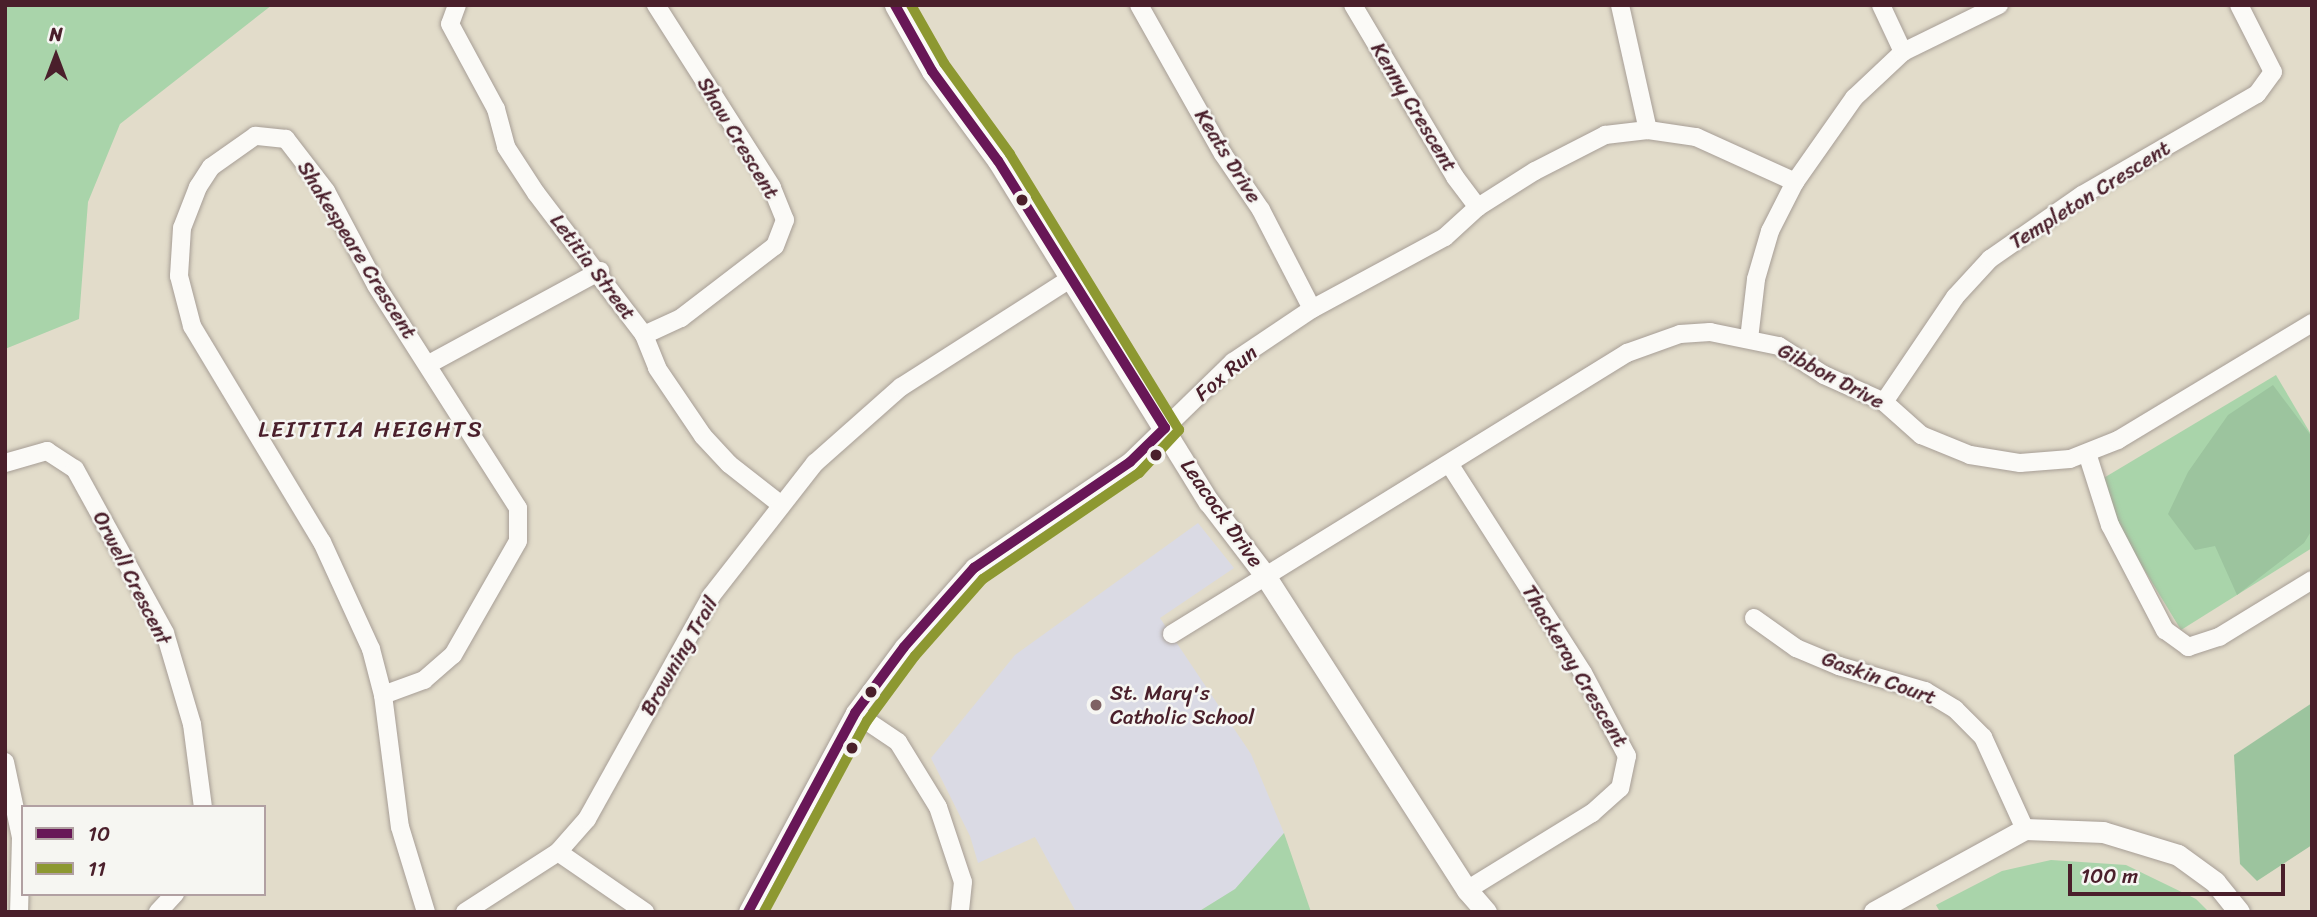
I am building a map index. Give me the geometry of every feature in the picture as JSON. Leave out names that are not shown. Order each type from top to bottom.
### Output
[{"type":"street","name":"Letitia Street","points":[[457,5],[450,24],[496,110],[506,146],[536,192],[600,271],[644,335],[657,368],[703,436],[729,464],[780,504]]},
{"type":"street","name":"Shaw Crescent","points":[[644,335],[681,318],[775,246],[785,220],[772,187],[656,5]]},
{"type":"street","name":"Leacock Drive","points":[[895,5],[932,71],[998,161],[1209,502],[1264,574],[1467,890],[1486,912]]},
{"type":"street","name":"Keats Drive","points":[[1139,5],[1223,153],[1261,210],[1312,309]]},
{"type":"street","name":"Kenny Crescent","points":[[1353,5],[1455,177],[1478,207]]},
{"type":"street","points":[[1620,5],[1648,130]]},
{"type":"street","points":[[1881,5],[1903,51]]},
{"type":"street","points":[[1749,339],[1756,279],[1770,231],[1795,182],[1854,98],[1903,51],[1999,5]]},
{"type":"street","name":"Templeton Crescent","points":[[1884,402],[1955,297],[1990,259],[2082,195],[2257,94],[2273,72],[2239,5]]},
{"type":"street","name":"Fox Run","points":[[748,912],[855,713],[904,647],[974,568],[1129,462],[1233,362],[1312,309],[1445,237],[1478,207],[1605,135],[1648,130],[1696,137],[1795,182]]},
{"type":"street","name":"Shakespeare Crescent","points":[[383,695],[424,680],[453,655],[518,541],[518,508],[429,364],[376,285],[326,191],[285,139],[255,136],[211,167],[182,228],[179,276],[192,326],[322,542],[371,649],[383,695],[400,827],[426,912]]},
{"type":"street","points":[[429,364],[600,271]]},
{"type":"street","name":"Browning Trail","points":[[466,912],[558,852],[587,819],[712,596],[780,504],[815,463],[901,387],[1070,279]]},
{"type":"street","name":"Gibbon Drive","points":[[1172,634],[1264,574],[1450,465],[1490,435],[1627,352],[1679,334],[1710,332],[1779,346],[1824,375],[1884,402],[1921,435],[1970,456],[2020,463],[2070,459],[2087,453],[2198,394],[2312,323]]},
{"type":"street","name":"Orwell Crescent","points":[[5,463],[47,451],[75,469],[165,633],[192,724],[203,805]]},
{"type":"street","points":[[2087,453],[2110,525],[2165,630],[2188,647],[2218,637],[2312,580]]},
{"type":"street","name":"Thackeray Crescent","points":[[1450,465],[1583,673],[1628,755],[1620,788],[1592,814],[1467,890]]},
{"type":"street","name":"Gaskin Court","points":[[1754,618],[1796,648],[1839,666],[1925,691],[1955,709],[1983,737],[2025,829]]},
{"type":"street","points":[[855,713],[898,742],[938,807],[963,882],[960,912]]},
{"type":"street","points":[[5,762],[21,837],[19,912]]},
{"type":"street","points":[[1874,912],[2025,829],[2103,832],[2178,855],[2215,882],[2239,912]]},
{"type":"street","points":[[558,852],[645,912]]},
{"type":"street","points":[[158,912],[173,896]]},
{"type":"shaded area","name":"St. Mary's Catholic School","points":[[1198,523],[1234,568],[1160,618],[1251,754],[1284,833],[1235,890],[1198,912],[1076,912],[1035,837],[978,863],[970,836],[931,758],[1015,655]]},
{"type":"green space","points":[[5,5],[272,5],[120,124],[88,202],[79,319],[5,349]]},
{"type":"green space","points":[[2276,375],[2312,436],[2312,548],[2181,630],[2111,515],[2102,479]]},
{"type":"green space","points":[[2273,385],[2312,437],[2312,530],[2304,543],[2237,595],[2215,546],[2195,550],[2168,514],[2188,472],[2228,415]]},
{"type":"green space","points":[[2312,703],[2312,845],[2257,881],[2240,864],[2234,755]]},
{"type":"green space","points":[[1284,833],[1311,912],[1198,912],[1235,889]]},
{"type":"green space","points":[[2051,860],[2126,865],[2196,899],[2209,912],[1940,912],[1936,905],[2002,871]]},
{"type":"transit line","name":"10","points":[[748,912],[855,713],[904,647],[974,568],[1130,462],[1165,428],[998,161],[932,71],[895,5]]},
{"type":"transit line","name":"11","points":[[764,912],[867,721],[915,656],[983,579],[1139,473],[1179,430],[1010,154],[944,63],[911,5]]},
{"type":"place","name":"St. Mary's Catholic School","points":[[1096,705]]},
{"type":"district","name":"LEITITIA HEIGHTS","points":[[371,430]]}]
